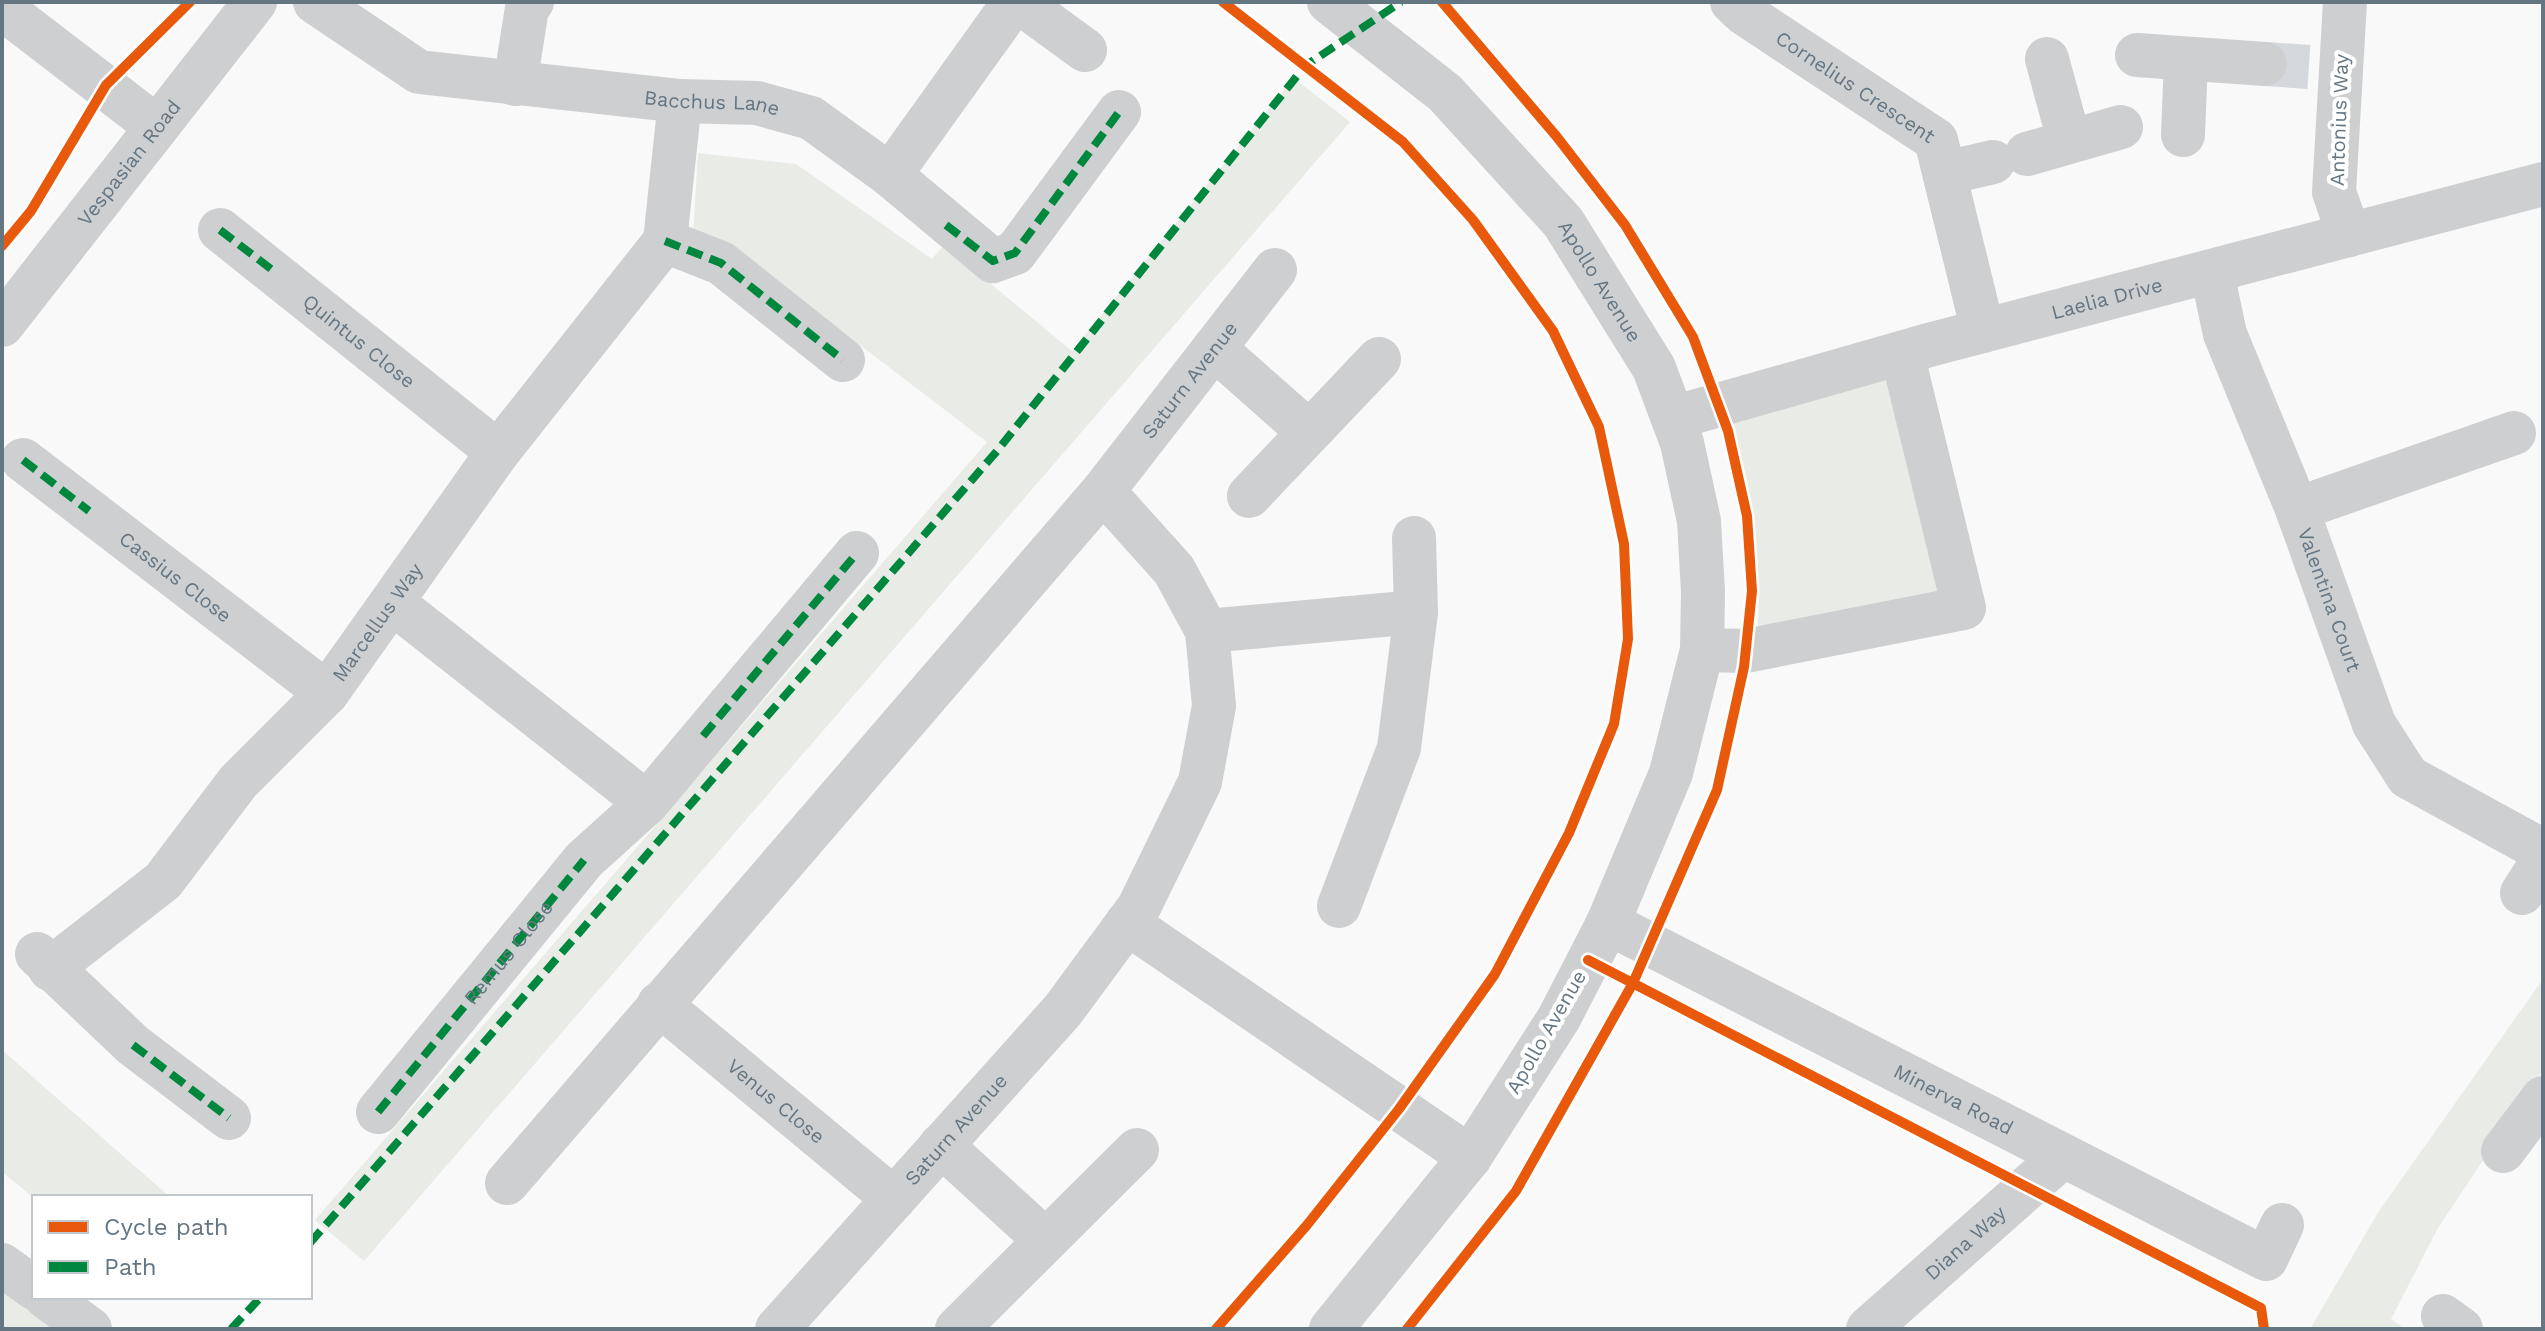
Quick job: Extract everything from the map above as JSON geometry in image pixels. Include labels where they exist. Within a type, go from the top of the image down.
[{"type":"street","name":"Vespasian Road","points":[[2,325],[255,2]]},
{"type":"street","name":"Bacchus Lane","points":[[315,2],[419,72],[680,101],[757,103],[811,118],[890,175],[993,261],[1015,253],[1119,112]]},
{"type":"street","points":[[515,84],[527,8],[532,2]]},
{"type":"street","points":[[890,175],[1017,2],[1085,50]]},
{"type":"street","name":"Apollo Avenue","points":[[1329,2],[1445,93],[1563,222],[1654,368],[1673,418],[1682,443],[1699,521],[1703,592],[1702,650],[1671,773],[1608,923],[1559,1018],[1470,1157],[1331,1329]]},
{"type":"street","name":"Cornelius Crescent","points":[[1732,2],[1745,14],[1936,140],[1983,331]]},
{"type":"street","name":"Antonius Way","points":[[2345,2],[2325,68],[2334,192],[2349,235]]},
{"type":"street","points":[[8,7],[157,127]]},
{"type":"street","points":[[2137,55],[2265,64]]},
{"type":"street","points":[[2047,59],[2069,140]]},
{"type":"street","points":[[2183,135],[2186,60]]},
{"type":"street","points":[[680,101],[665,241],[721,263],[843,360]]},
{"type":"street","points":[[1946,173],[2121,127]]},
{"type":"street","name":"Laelia Drive","points":[[1673,418],[1983,331],[2543,184]]},
{"type":"street","name":"Quintus Close","points":[[220,230],[498,452]]},
{"type":"street","name":"Marcellus Way","points":[[229,1118],[133,1045],[44,962],[163,881],[238,782],[327,693],[498,452],[665,241]]},
{"type":"street","name":"Saturn Avenue","points":[[659,1004],[1103,491],[1275,270]]},
{"type":"street","name":"Valentina Court","points":[[2212,273],[2225,334],[2297,509],[2374,724],[2408,777],[2543,851]]},
{"type":"street","points":[[1214,348],[1309,432]]},
{"type":"street","points":[[1702,650],[1746,651],[1964,608],[1902,353]]},
{"type":"street","points":[[1249,496],[1379,359]]},
{"type":"street","points":[[2297,509],[2514,433]]},
{"type":"street","name":"Cassius Close","points":[[23,460],[327,693]]},
{"type":"street","name":"Saturn Avenue","points":[[794,1323],[894,1199],[1063,1010],[1139,907],[1200,782],[1214,706],[1207,631],[1174,570],[1103,491]]},
{"type":"street","points":[[1339,906],[1399,748],[1416,612],[1414,538]]},
{"type":"street","name":"Remus Close","points":[[378,1112],[584,860],[647,803],[857,553]]},
{"type":"street","points":[[393,603],[647,803]]},
{"type":"street","points":[[1207,631],[1416,612]]},
{"type":"street","points":[[1127,923],[1470,1157]]},
{"type":"street","name":"Minerva Road","points":[[1608,923],[2266,1259],[2282,1225]]},
{"type":"street","points":[[507,1183],[659,1004]]},
{"type":"street","name":"Venus Close","points":[[659,1004],[894,1199]]},
{"type":"street","points":[[2503,1151],[2543,1098]]},
{"type":"street","points":[[941,1145],[1044,1239]]},
{"type":"street","points":[[957,1329],[1044,1239],[1137,1150]]},
{"type":"street","name":"Diana Way","points":[[1868,1329],[2063,1156]]},
{"type":"street","points":[[2,1265],[32,1287]]},
{"type":"street","points":[[49,1299],[90,1329]]},
{"type":"shaded area","points":[[1294,78],[1350,122],[364,1261],[315,1220],[987,442],[738,252],[693,236],[698,153],[796,164],[932,259],[944,245],[1072,351]]},
{"type":"shaded area","points":[[1899,364],[1953,598],[1757,642],[1758,583],[1754,526],[1730,411]]},
{"type":"shaded area","points":[[2543,979],[2543,1070],[2438,1228],[2391,1319],[2405,1329],[2310,1329],[2379,1211]]},
{"type":"shaded area","points":[[2,1050],[168,1195],[32,1196],[2,1172]]},
{"type":"shaded area","points":[[2,1275],[63,1329],[2,1329]]},
{"type":"tunnel","points":[[2265,64],[2310,67]]},
{"type":"marked path","points":[[312,1241],[997,451],[1305,66],[1401,2]]},
{"type":"marked path","points":[[946,225],[993,261],[1015,253],[1119,112]]},
{"type":"marked path","points":[[220,230],[275,272]]},
{"type":"marked path","points":[[665,241],[721,263],[843,360]]},
{"type":"marked path","points":[[23,460],[89,511]]},
{"type":"marked path","points":[[703,736],[857,553]]},
{"type":"marked path","points":[[378,1112],[584,860]]},
{"type":"marked path","points":[[133,1045],[229,1118]]},
{"type":"marked path","points":[[231,1329],[259,1299]]},
{"type":"cycle path","points":[[2,246],[31,211],[106,85],[190,2]]},
{"type":"cycle path","points":[[1216,1329],[1307,1225],[1399,1109],[1495,974],[1569,833],[1614,724],[1628,639],[1624,544],[1599,427],[1553,331],[1473,220],[1403,142],[1223,2]]},
{"type":"cycle path","points":[[1407,1329],[1516,1191],[1633,983],[1717,790],[1744,667],[1752,591],[1747,516],[1728,431],[1693,337],[1625,225],[1557,137],[1442,2]]},
{"type":"cycle path","points":[[1588,960],[2261,1308],[2264,1329]]}]
